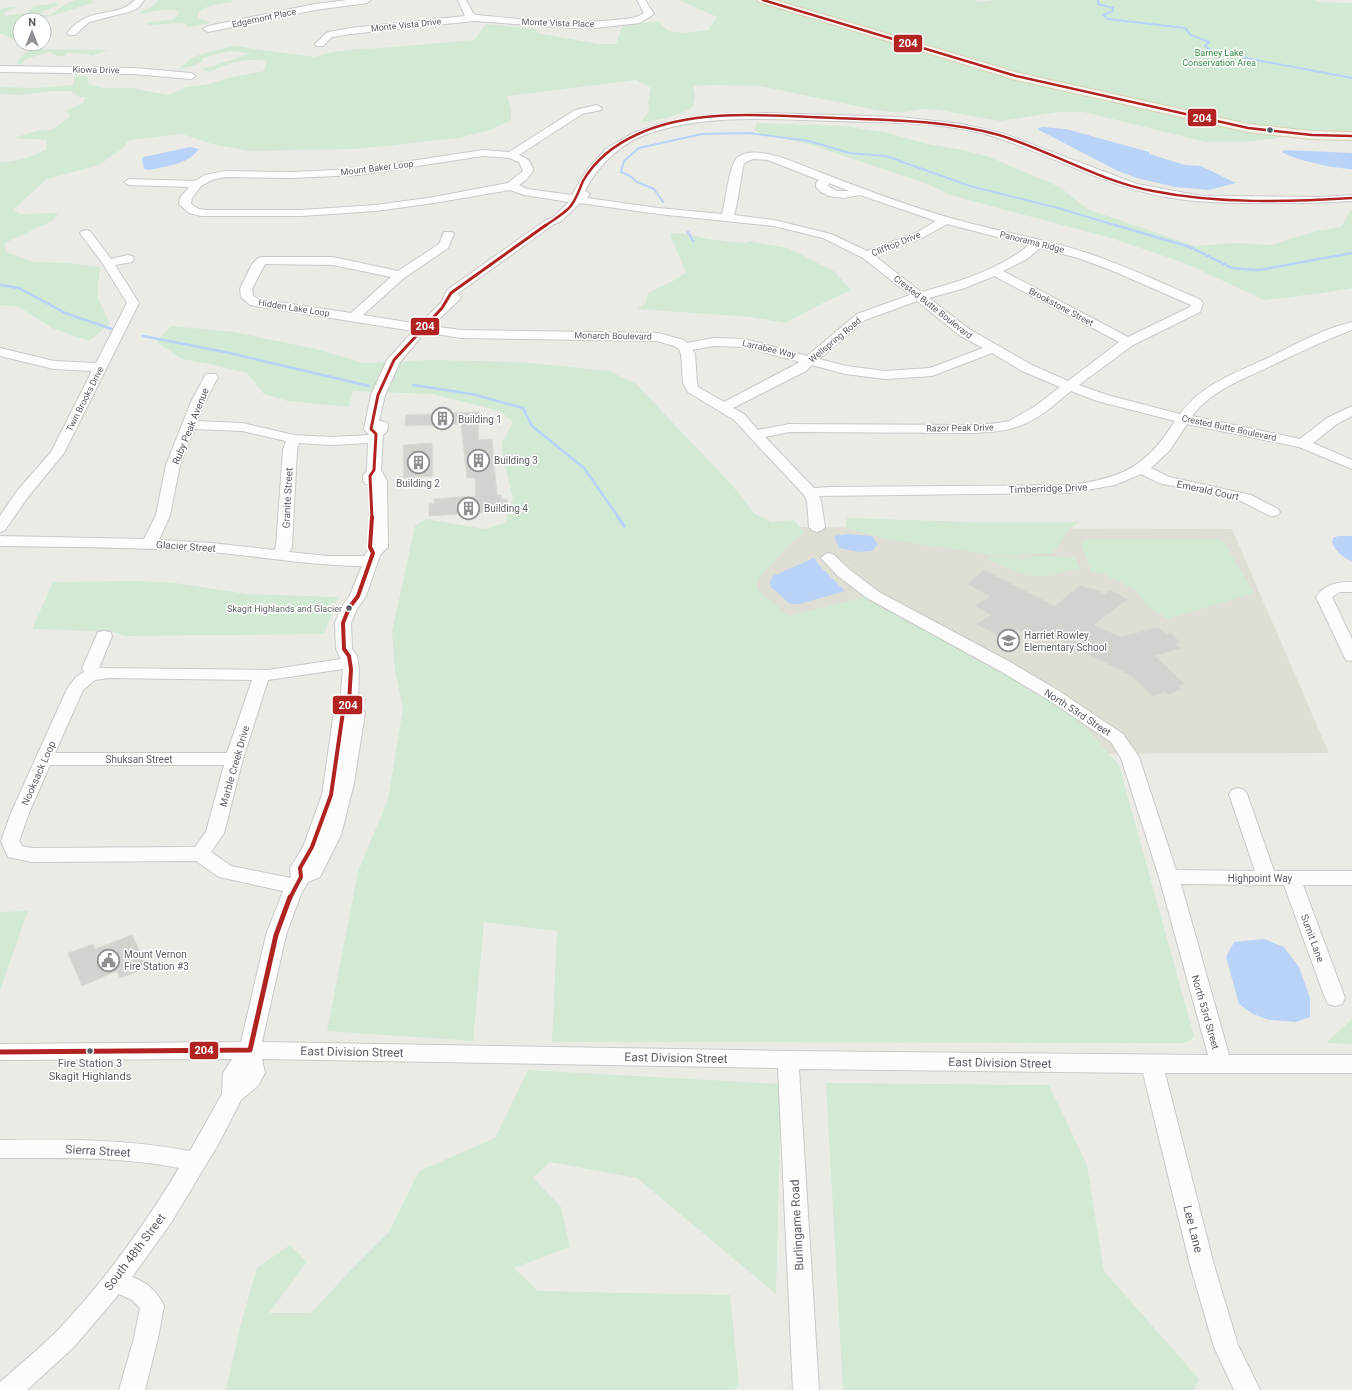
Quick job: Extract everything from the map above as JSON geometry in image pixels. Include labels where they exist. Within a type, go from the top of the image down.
[{"type":"main road","points":[[763,0],[1024,78],[1248,128],[1312,135],[1352,136]]},
{"type":"street","points":[[72,33],[85,21],[96,17],[130,10],[140,0]]},
{"type":"street","name":"Edgemont Place","points":[[208,29],[315,7],[367,0]]},
{"type":"street","points":[[462,0],[469,15],[474,18]]},
{"type":"street","name":"Monte Vista Place","points":[[474,18],[574,25],[595,25],[640,20],[649,14],[641,0]]},
{"type":"street","name":"Monte Vista Drive","points":[[320,44],[329,35],[351,31],[474,18]]},
{"type":"street","name":"Kiowa Drive","points":[[0,69],[134,71],[191,76]]},
{"type":"street","points":[[511,155],[579,112],[597,108]]},
{"type":"street","points":[[250,1050],[276,935],[298,882],[312,872],[332,835],[345,783],[356,713],[349,703],[349,660],[353,650],[354,625],[359,606],[358,596],[372,557],[380,547],[380,480],[374,470],[375,437],[380,431],[386,396],[400,363],[399,356],[422,328],[447,303],[554,227],[556,220],[577,199],[585,194],[609,159],[632,142],[671,128],[730,116],[922,122],[959,126],[998,135],[1134,187],[1167,194],[1202,199],[1320,200],[1352,198]]},
{"type":"street","name":"Mount Baker Loop","points":[[129,182],[197,184],[209,177],[225,174],[325,174],[358,172],[474,154],[495,153],[511,155],[523,160],[527,165],[528,170],[523,177],[511,186]]},
{"type":"street","name":"Panorama Ridge","points":[[727,218],[732,202],[734,182],[739,162],[747,157],[758,155],[770,157],[828,178],[822,183],[822,187],[831,193],[851,195],[862,192],[945,220],[1082,255],[1117,268],[1197,303]]},
{"type":"street","points":[[197,184],[186,198],[185,204],[189,209],[198,213],[232,214],[316,212],[376,208],[434,200],[511,186],[524,192],[577,199]]},
{"type":"street","name":"Crested Butte Boulevard","points":[[577,199],[774,223],[809,231],[840,242],[868,255],[964,332],[1027,368],[1068,386],[1102,398],[1183,419],[1304,444],[1352,465]]},
{"type":"street","name":"Clifftop Drive","points":[[868,255],[920,235],[945,220]]},
{"type":"street","name":"Twin Brooks Drive","points":[[0,526],[22,494],[57,453],[132,303],[108,263],[86,233]]},
{"type":"street","points":[[354,318],[400,275],[444,246],[448,234]]},
{"type":"street","name":"Wellspring Road","points":[[724,407],[801,368],[861,317],[877,310],[961,285],[994,271],[1023,256],[1037,244]]},
{"type":"street","points":[[108,263],[128,259]]},
{"type":"street","name":"Hidden Lake Loop","points":[[400,275],[333,261],[272,260],[262,261],[258,264],[246,289],[247,297],[254,302],[422,328]]},
{"type":"street","name":"Brookstone Street","points":[[994,271],[1128,342]]},
{"type":"street","name":"Razor Peak Drive","points":[[757,434],[789,428],[973,429],[999,427],[1013,424],[1039,410],[1068,386],[1128,342],[1196,309],[1197,303]]},
{"type":"street","name":"Timberridge Drive","points":[[810,493],[830,490],[1070,489],[1102,484],[1142,469],[1164,448],[1183,419],[1203,397],[1240,375],[1326,335],[1352,326]]},
{"type":"street","name":"Monarch Boulevard","points":[[422,328],[461,334],[648,336],[679,343],[684,348]]},
{"type":"street","name":"Larrabee Way","points":[[684,348],[714,342],[745,342],[811,359],[845,370],[885,375],[905,375],[932,372],[992,349]]},
{"type":"street","points":[[684,348],[688,354],[690,383],[693,389],[740,417],[757,434],[810,493],[814,501],[817,527]]},
{"type":"street","points":[[0,352],[54,365],[101,367]]},
{"type":"street","name":"Ruby Peak Avenue","points":[[149,544],[163,514],[173,465],[207,383],[211,377]]},
{"type":"street","points":[[1304,444],[1332,421],[1352,410]]},
{"type":"street","points":[[190,425],[242,427],[294,440],[331,441],[375,437]]},
{"type":"street","name":"Granite Street","points":[[279,556],[284,547],[290,450],[294,440]]},
{"type":"street","name":"Emerald Court","points":[[1142,469],[1164,480],[1246,498],[1273,512]]},
{"type":"street","name":"Glacier Street","points":[[0,541],[149,544],[212,548],[328,560],[372,557]]},
{"type":"street","name":"North 53rd Street","points":[[829,558],[844,573],[873,595],[1006,667],[1053,695],[1117,738],[1130,757],[1169,877],[1221,1065]]},
{"type":"street","points":[[1352,587],[1340,587],[1329,590],[1324,598],[1352,656]]},
{"type":"street","points":[[104,636],[90,668],[93,674],[262,674],[349,660]]},
{"type":"street","name":"Nooksack Loop","points":[[93,674],[81,680],[75,688],[20,813],[10,841],[15,852],[32,855],[200,854]]},
{"type":"street","name":"Marble Creek Drive","points":[[200,854],[215,833],[234,759],[262,674]]},
{"type":"street","name":"Shuksan Street","points":[[44,759],[234,759]]},
{"type":"street","points":[[1238,794],[1267,878]]},
{"type":"street","points":[[200,854],[211,860],[226,872],[298,882]]},
{"type":"street","name":"Highpoint Way","points":[[1169,877],[1291,878],[1351,881]]},
{"type":"street","name":"Sumit Lane","points":[[1291,878],[1335,998]]},
{"type":"street","name":"East Division Street","points":[[0,1052],[250,1050],[788,1060],[1221,1065],[1352,1064]]},
{"type":"street","name":"South 48th Street","points":[[9,1390],[66,1339],[115,1281],[163,1216],[211,1136],[233,1094],[250,1080],[254,1073],[250,1050]]},
{"type":"street","name":"Burlingame Road","points":[[788,1060],[806,1390]]},
{"type":"street","name":"Lee Lane","points":[[1152,1064],[1202,1265],[1226,1347],[1247,1390]]},
{"type":"street","name":"Sierra Street","points":[[0,1149],[95,1149],[165,1155],[195,1162]]},
{"type":"street","points":[[115,1281],[132,1287],[146,1295],[152,1306],[146,1338],[132,1390]]},
{"type":"shaded area","name":"Harriet Rowley Elementary School","points":[[734,527],[1232,529],[1329,753],[743,755]]},
{"type":"green space","points":[[76,0],[92,0],[92,3],[52,16],[52,14],[66,4]]},
{"type":"green space","points":[[158,0],[232,0],[232,2],[210,6],[198,13],[198,18],[211,23],[187,27],[185,23],[150,25],[145,23],[174,19],[179,12],[166,10],[143,14],[140,12],[152,7]]},
{"type":"green space","name":"Barney Lake Conservation Area","points":[[679,0],[973,0],[980,2],[995,0],[1315,0],[1320,2],[1352,3],[1352,133],[1297,131],[1278,138],[1244,142],[1206,142],[1084,112],[1058,112],[1000,121],[939,110],[923,109],[900,113],[876,110],[759,86],[708,85],[693,86],[695,95],[693,107],[668,118],[641,122],[649,111],[648,102],[651,88],[636,80],[507,96],[511,108],[511,120],[490,130],[458,138],[357,149],[249,151],[212,144],[182,134],[129,140],[123,148],[99,165],[47,179],[14,209],[19,214],[58,213],[54,220],[5,243],[6,252],[33,262],[66,263],[100,267],[97,296],[110,324],[89,341],[52,328],[19,307],[0,305],[0,162],[24,159],[46,150],[47,140],[13,138],[40,130],[51,130],[70,117],[67,110],[83,103],[85,97],[79,97],[71,91],[54,91],[22,95],[0,94],[0,87],[37,88],[73,85],[75,76],[87,76],[89,84],[102,88],[132,88],[168,95],[186,87],[209,84],[228,78],[264,71],[266,61],[258,60],[237,62],[210,72],[202,69],[249,53],[230,51],[203,58],[202,62],[179,69],[190,59],[201,54],[234,46],[314,57],[333,52],[357,49],[474,40],[486,24],[537,29],[537,33],[599,44],[616,44],[622,26],[658,21],[668,31],[685,33],[708,30],[717,17]]},
{"type":"green space","points":[[57,3],[57,6],[41,12],[28,12],[33,6]]},
{"type":"green space","points":[[18,6],[4,13],[5,16],[12,15],[12,39],[0,33],[0,9]]},
{"type":"green space","points":[[52,49],[108,50],[91,56],[87,54],[68,53],[64,56],[57,56],[50,52],[52,52]]},
{"type":"green space","points":[[26,52],[50,52],[26,59],[21,65],[16,63]]},
{"type":"green space","points":[[757,123],[844,126],[883,132],[928,144],[987,156],[1060,187],[1087,209],[1195,246],[1236,243],[1271,245],[1317,231],[1341,227],[1352,210],[1352,288],[1264,300],[1187,264],[1111,238],[950,195],[928,184],[808,144],[762,134],[754,130]]},
{"type":"green space","points":[[680,233],[713,240],[747,243],[748,241],[788,248],[835,272],[851,290],[785,323],[752,317],[637,309],[646,303],[648,293],[673,281],[686,272],[671,238],[671,234]]},
{"type":"green space","points":[[171,326],[234,332],[316,349],[364,363],[429,360],[520,362],[609,371],[636,384],[731,484],[755,514],[772,522],[794,520],[805,533],[794,540],[758,579],[757,589],[788,616],[871,597],[1021,680],[1083,724],[1119,765],[1194,1036],[1191,1040],[1184,1043],[552,1042],[557,931],[484,922],[473,1041],[327,1031],[358,872],[388,799],[403,708],[395,671],[392,631],[415,526],[426,519],[484,529],[505,523],[513,498],[503,458],[502,443],[513,422],[500,411],[432,394],[353,391],[349,407],[288,401],[264,394],[247,373],[182,359],[156,342]]},
{"type":"green space","points":[[847,518],[971,522],[1080,522],[1069,529],[1053,553],[1000,556],[891,540],[845,528]]},
{"type":"green space","points":[[1220,539],[1224,542],[1254,593],[1168,619],[1149,607],[1134,589],[1104,574],[1091,572],[1081,543],[1084,540]]},
{"type":"green space","points":[[1037,556],[1074,557],[1080,569],[1069,570],[1053,575],[1035,576],[1019,573],[987,559],[991,557],[1001,557],[1023,559]]},
{"type":"green space","points":[[139,581],[175,583],[247,594],[338,597],[324,634],[125,636],[114,632],[32,629],[53,582]]},
{"type":"green space","points":[[28,911],[0,990],[0,912]]},
{"type":"green space","points":[[1352,1019],[1352,1044],[1326,1043]]},
{"type":"green space","points":[[528,1070],[781,1084],[776,1294],[637,1178],[550,1162],[533,1178],[561,1207],[570,1247],[514,1268],[538,1291],[730,1295],[739,1384],[734,1390],[226,1390],[240,1327],[257,1268],[290,1245],[307,1262],[269,1313],[311,1313],[389,1232],[419,1171],[495,1138]]},
{"type":"green space","points":[[826,1083],[1049,1085],[1087,1165],[1104,1271],[1199,1379],[1194,1390],[843,1390]]},
{"type":"water","points":[[1042,127],[1066,129],[1149,152],[1149,154],[1185,165],[1201,166],[1236,183],[1209,190],[1175,187],[1137,178],[1118,171],[1037,129]]},
{"type":"water","points":[[190,147],[199,149],[183,162],[149,170],[144,169],[142,159],[144,157]]},
{"type":"water","points":[[1285,150],[1352,153],[1352,169],[1326,166],[1305,161],[1282,152]]},
{"type":"water","points":[[848,534],[872,536],[878,544],[872,551],[859,552],[839,548],[834,536]]},
{"type":"water","points":[[1338,536],[1352,536],[1352,561],[1340,554],[1333,545],[1333,538]]},
{"type":"water","points":[[814,558],[845,591],[799,604],[790,604],[771,587],[770,582],[773,576]]},
{"type":"water","points":[[1264,939],[1284,947],[1299,967],[1310,998],[1310,1017],[1296,1022],[1269,1020],[1253,1014],[1239,1004],[1226,957],[1234,942]]},
{"type":"building","points":[[479,412],[478,440],[492,439],[497,495],[501,495],[501,499],[507,499],[508,511],[429,516],[429,504],[435,503],[434,499],[476,496],[475,478],[467,478],[461,424],[405,426],[406,415]]},
{"type":"building","name":"Building 2","points":[[432,443],[433,476],[404,478],[403,445]]},
{"type":"building","name":"Harriet Rowley Elementary School","points":[[984,570],[1055,606],[1080,585],[1088,589],[1090,587],[1105,594],[1110,590],[1128,599],[1094,625],[1121,637],[1158,627],[1167,634],[1170,633],[1180,642],[1176,644],[1181,648],[1155,656],[1185,684],[1179,686],[1182,689],[1168,695],[1165,692],[1153,697],[1133,677],[1048,634],[1041,640],[1017,629],[1003,638],[976,624],[991,615],[975,606],[990,596],[967,584]]},
{"type":"building","name":"Mount Vernon Fire Station #3","points":[[132,935],[148,968],[120,978],[117,971],[82,986],[68,953],[93,944],[95,949]]},
{"type":"waterway","points":[[1098,0],[1098,4],[1113,8],[1113,11],[1103,15],[1108,19],[1185,28],[1191,35],[1209,42],[1205,46],[1214,52],[1352,78]]},
{"type":"waterway","points":[[663,202],[654,189],[637,182],[630,176],[621,172],[624,161],[639,148],[702,134],[749,133],[809,141],[849,153],[886,156],[970,186],[1058,208],[1118,226]]},
{"type":"waterway","points":[[1115,225],[1190,247],[1232,268],[1259,270],[1352,253]]},
{"type":"waterway","points":[[688,232],[693,241]]},
{"type":"waterway","points":[[0,285],[19,288],[65,313],[112,329]]},
{"type":"waterway","points":[[143,336],[225,352],[369,386]]},
{"type":"waterway","points":[[413,385],[472,394],[523,408],[532,426],[584,468],[619,518]]},
{"type":"waterway","points":[[618,517],[624,526]]},
{"type":"transit line","name":"204","points":[[763,0],[1016,76],[1248,128],[1312,135],[1352,136]]},
{"type":"transit line","name":"204","points":[[0,1052],[250,1050],[276,935],[291,894],[301,877],[300,868],[312,847],[331,795],[343,712],[349,703],[351,669],[349,656],[344,649],[343,623],[349,608],[358,596],[373,553],[370,547],[372,514],[370,476],[374,470],[376,434],[371,429],[378,395],[394,360],[442,308],[451,293],[568,209],[590,171],[615,147],[638,134],[664,125],[692,119],[751,115],[877,119],[958,126],[998,135],[1017,141],[1112,180],[1166,194],[1242,200],[1312,200],[1352,198]]},
{"type":"place","name":"Building 1","points":[[442,419]]},
{"type":"place","name":"Building 3","points":[[479,460]]},
{"type":"place","name":"Building 2","points":[[418,463]]},
{"type":"place","name":"Building 4","points":[[468,508]]},
{"type":"place","name":"Skagit Highlands and Glacier","points":[[349,608]]},
{"type":"place","name":"Harriet Rowley Elementary School","points":[[1009,641]]},
{"type":"place","name":"Mount Vernon Fire Station #3","points":[[108,960]]},
{"type":"place","name":"Fire Station 3 Skagit Highlands","points":[[90,1051]]}]
